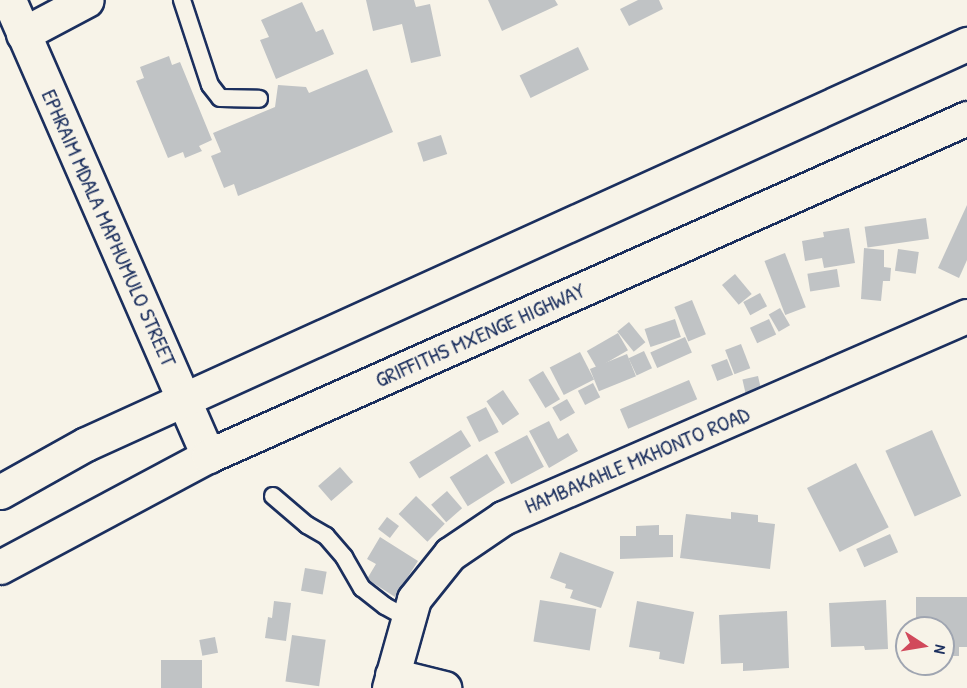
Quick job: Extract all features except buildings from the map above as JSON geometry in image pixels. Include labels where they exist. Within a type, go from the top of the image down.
[{"type":"street","name":"EPHRAIM MDALA MAPHUMULO STREET","points":[[9,0],[208,456]]},
{"type":"street","points":[[23,34],[87,0]]},
{"type":"street","points":[[0,492],[86,444],[967,44]]},
{"type":"street","name":"GRIFFITHS MXENGE HIGHWAY","points":[[0,567],[208,456],[967,118]]},
{"type":"street","name":"HAMBAKAHLE MKHONTO ROAD","points":[[390,682],[414,599],[450,555],[502,518],[967,316]]},
{"type":"street","points":[[390,682],[444,688]]},
{"type":"lane","points":[[182,0],[210,85],[220,98],[259,99]]},
{"type":"lane","points":[[273,496],[307,525],[326,536],[344,556],[362,588],[385,606],[408,619]]}]
